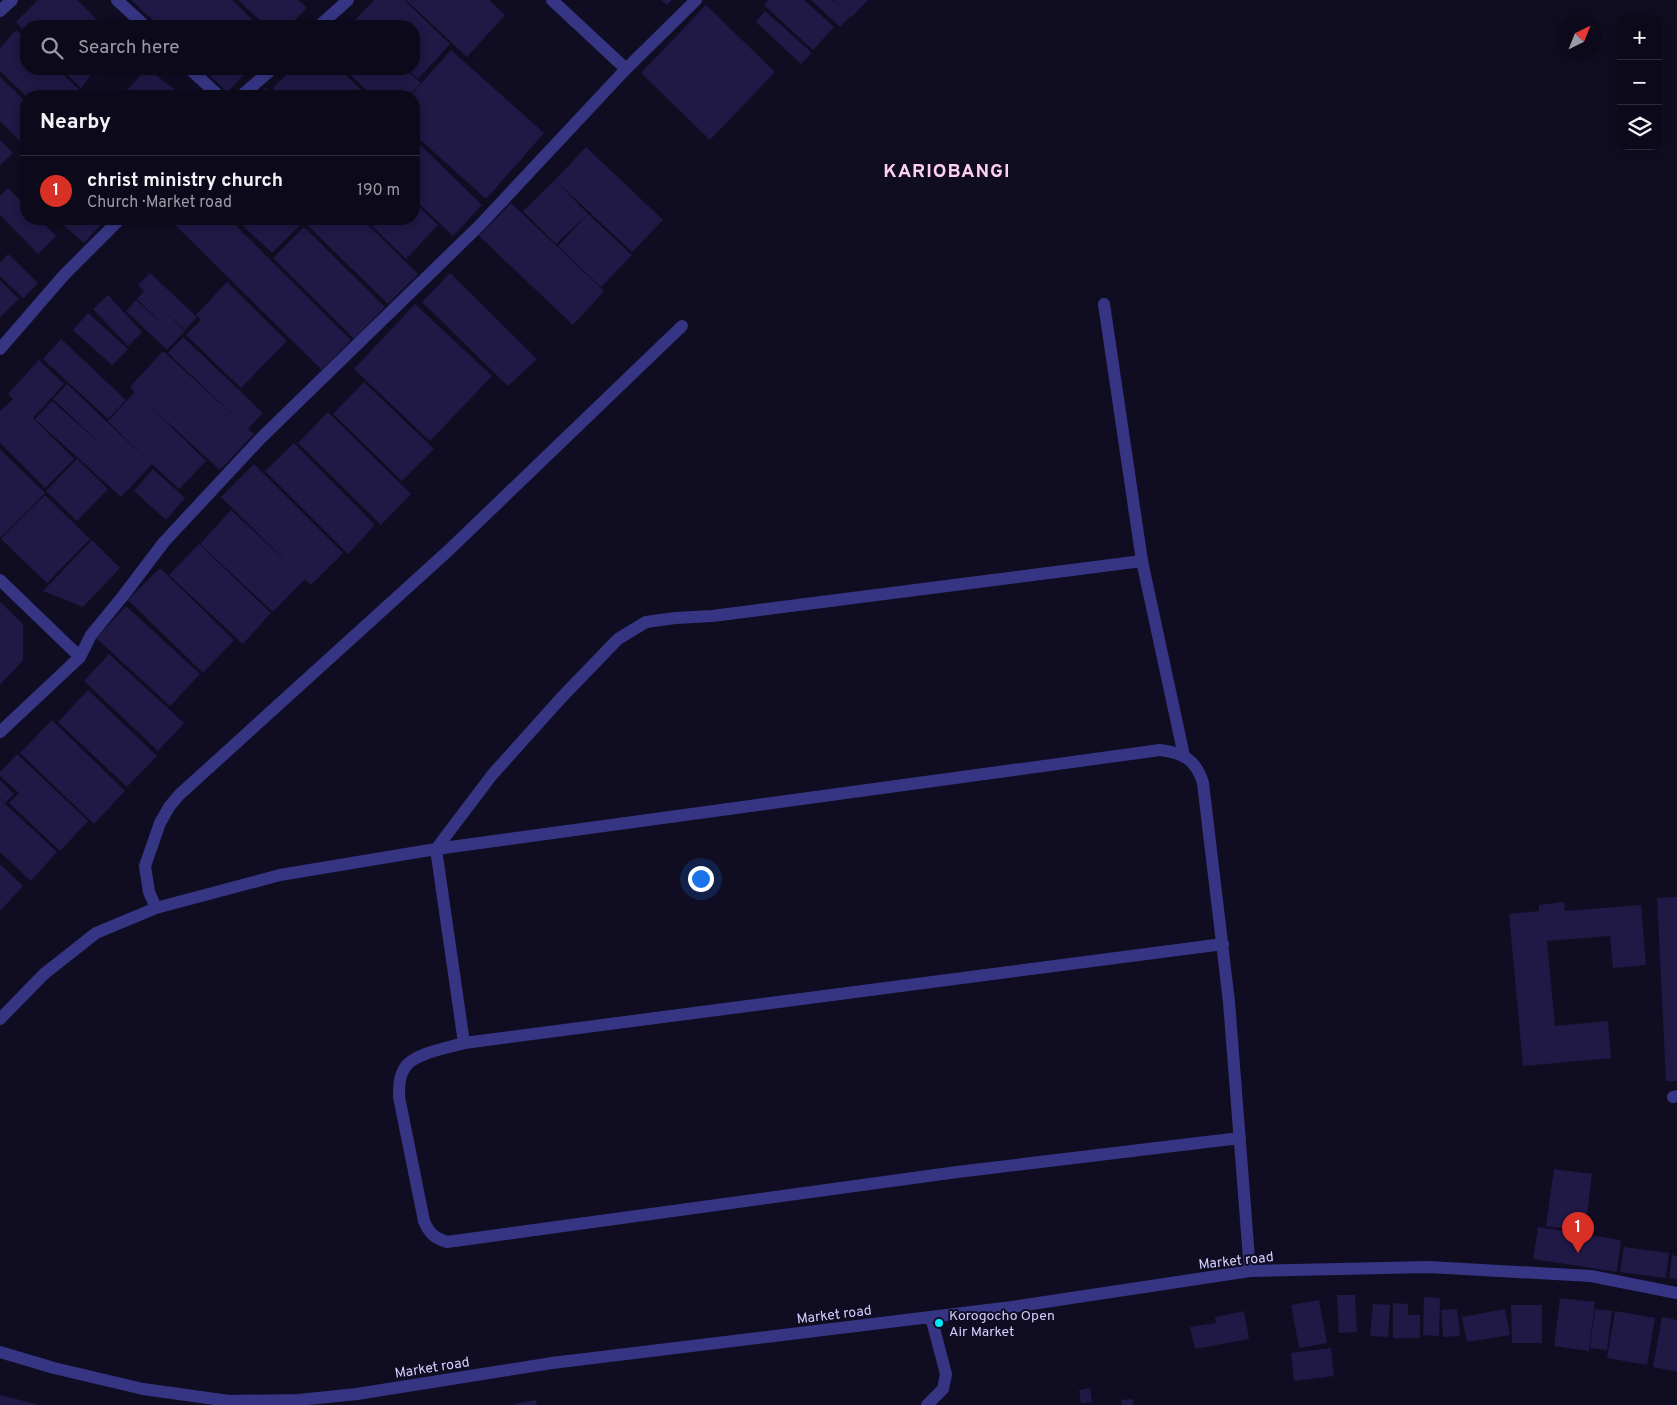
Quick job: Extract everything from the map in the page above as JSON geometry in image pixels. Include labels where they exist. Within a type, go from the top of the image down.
[{"type":"street","points":[[0,11],[12,0]]},
{"type":"street","points":[[117,0],[139,20]]},
{"type":"street","points":[[326,20],[348,0]]},
{"type":"street","points":[[552,0],[626,69]]},
{"type":"street","points":[[0,732],[80,657],[91,635],[124,596],[164,542],[260,439],[480,225],[626,69],[696,0]]},
{"type":"street","points":[[196,75],[213,90]]},
{"type":"street","points":[[248,90],[265,75]]},
{"type":"street","points":[[0,349],[64,275],[114,225]]},
{"type":"street","points":[[1104,304],[1142,561],[1184,756]]},
{"type":"street","points":[[156,908],[150,892],[145,866],[160,823],[179,794],[449,550],[682,326]]},
{"type":"street","points":[[464,1043],[436,849],[492,775],[618,639],[646,622],[712,616],[1142,561]]},
{"type":"street","points":[[0,580],[80,657]]},
{"type":"street","points":[[0,1019],[44,974],[96,933],[156,908],[280,875],[436,849],[1160,750],[1174,752],[1194,763],[1200,772],[1203,783],[1229,1002],[1250,1271]]},
{"type":"street","points":[[1222,944],[464,1043],[416,1058],[405,1067],[400,1080],[399,1097],[424,1221],[428,1232],[436,1239],[447,1242],[957,1172],[1240,1138]]},
{"type":"street","name":"Market road","points":[[0,1352],[54,1368],[143,1389],[229,1401],[298,1400],[357,1394],[552,1363],[1022,1306],[1250,1271],[1429,1267],[1591,1276],[1677,1292]]},
{"type":"street","points":[[927,1405],[943,1389],[946,1374],[931,1317]]},
{"type":"building","points":[[38,0],[77,0],[97,20],[20,20],[20,26],[16,22]]},
{"type":"building","points":[[131,0],[232,0],[253,20],[153,20]]},
{"type":"building","points":[[238,0],[298,0],[307,8],[295,20],[260,20]]},
{"type":"building","points":[[374,0],[404,0],[450,44],[418,79],[414,75],[420,75],[420,20],[355,20]]},
{"type":"building","points":[[406,0],[489,0],[505,15],[467,57]]},
{"type":"building","points":[[661,0],[672,0],[667,5]]},
{"type":"building","points":[[768,0],[804,0],[834,27],[813,50],[764,5]]},
{"type":"building","points":[[811,0],[833,0],[844,10],[834,0],[868,0],[840,27]]},
{"type":"building","points":[[706,5],[775,72],[710,140],[641,73]]},
{"type":"building","points":[[765,11],[812,53],[801,64],[756,22]]},
{"type":"building","points":[[16,30],[20,34],[20,75],[63,75],[80,90],[20,90],[0,71],[0,48]]},
{"type":"building","points":[[451,50],[544,133],[486,199],[420,139],[420,90],[415,90]]},
{"type":"building","points":[[68,75],[91,75],[81,88]]},
{"type":"building","points":[[141,75],[156,75],[175,90],[127,90]]},
{"type":"building","points":[[209,75],[244,75],[229,90],[225,90]]},
{"type":"building","points":[[286,75],[346,75],[361,90],[275,90],[273,88]]},
{"type":"building","points":[[350,75],[412,75],[421,83],[414,90],[367,90]]},
{"type":"building","points":[[0,77],[20,96],[20,141],[0,121]]},
{"type":"building","points":[[0,140],[13,153],[0,165]]},
{"type":"building","points":[[420,145],[482,205],[453,236],[420,205]]},
{"type":"building","points":[[586,147],[663,220],[632,252],[555,180]]},
{"type":"building","points":[[555,180],[588,214],[556,244],[523,211]]},
{"type":"building","points":[[8,188],[20,200],[20,225],[45,225],[56,236],[38,254],[0,215],[0,196]]},
{"type":"building","points":[[511,203],[604,291],[573,325],[479,236]]},
{"type":"building","points":[[420,208],[438,225],[406,259],[371,225],[420,225]]},
{"type":"building","points":[[588,214],[632,255],[601,287],[558,246]]},
{"type":"building","points":[[64,225],[100,225],[84,243]]},
{"type":"building","points":[[175,225],[235,225],[351,340],[322,370]]},
{"type":"building","points":[[242,225],[300,225],[272,253]]},
{"type":"building","points":[[307,225],[368,225],[418,274],[388,304]]},
{"type":"building","points":[[304,227],[385,307],[354,339],[273,258]]},
{"type":"building","points":[[8,254],[38,283],[23,298],[0,276],[0,263]]},
{"type":"building","points":[[150,273],[197,317],[185,330],[157,304],[185,331],[167,350],[126,311],[136,300],[168,329],[137,299],[144,291],[138,285]]},
{"type":"building","points":[[450,273],[537,359],[508,386],[422,302]]},
{"type":"building","points":[[0,280],[19,299],[0,317]]},
{"type":"building","points":[[227,282],[287,341],[241,388],[186,335],[201,320],[196,315]]},
{"type":"building","points":[[108,295],[142,332],[128,346],[93,309]]},
{"type":"building","points":[[415,304],[492,376],[430,441],[354,369]]},
{"type":"building","points":[[88,313],[128,349],[112,365],[73,330]]},
{"type":"building","points":[[183,337],[263,413],[248,429],[254,434],[220,470],[150,406],[206,461],[179,489],[152,464],[121,497],[35,419],[52,401],[104,447],[53,399],[67,384],[148,461],[108,421],[135,392],[130,387],[163,351],[246,427],[168,353]]},
{"type":"building","points":[[61,339],[126,400],[108,419],[43,359]]},
{"type":"building","points":[[39,360],[64,384],[33,418],[74,459],[45,488],[0,443],[0,411],[13,399],[8,394]]},
{"type":"building","points":[[364,382],[434,449],[402,481],[333,414]]},
{"type":"building","points":[[328,412],[411,494],[381,525],[298,443]]},
{"type":"building","points":[[294,443],[375,525],[348,554],[265,471]]},
{"type":"building","points":[[0,449],[45,493],[0,538]]},
{"type":"building","points":[[77,459],[108,489],[77,521],[46,491]]},
{"type":"building","points":[[254,464],[343,553],[311,585],[305,579],[273,612],[200,544],[231,510],[291,566],[221,497]]},
{"type":"building","points":[[153,469],[185,498],[166,520],[134,491]]},
{"type":"building","points":[[45,495],[90,539],[47,583],[1,539]]},
{"type":"building","points":[[92,540],[120,568],[83,607],[43,591]]},
{"type":"building","points":[[199,544],[271,613],[243,644],[169,575]]},
{"type":"building","points":[[160,568],[234,640],[203,673],[128,600]]},
{"type":"building","points":[[0,602],[23,624],[23,660],[0,685]]},
{"type":"building","points":[[126,606],[200,674],[170,706],[96,638]]},
{"type":"building","points":[[109,654],[184,723],[158,751],[84,681]]},
{"type":"building","points":[[88,690],[157,756],[127,787],[58,722]]},
{"type":"building","points":[[52,720],[125,791],[94,824],[20,753]]},
{"type":"building","points":[[17,754],[88,821],[60,851],[9,803],[19,793],[0,776],[0,772]]},
{"type":"building","points":[[0,780],[14,794],[5,803],[0,798]]},
{"type":"building","points":[[0,799],[57,852],[31,881],[0,852]]},
{"type":"building","points":[[0,864],[23,886],[0,911]]},
{"type":"building","points":[[1677,897],[1677,1081],[1666,1081],[1657,898]]},
{"type":"building","points":[[1564,902],[1565,911],[1641,905],[1646,965],[1613,968],[1610,936],[1547,941],[1555,1026],[1608,1021],[1611,1058],[1523,1066],[1509,914],[1539,911],[1539,905]]},
{"type":"building","points":[[1554,1169],[1592,1174],[1585,1231],[1546,1226]]},
{"type":"building","points":[[1538,1227],[1621,1240],[1617,1272],[1533,1259]]},
{"type":"building","points":[[1624,1247],[1669,1253],[1666,1278],[1620,1272]]},
{"type":"building","points":[[1672,1255],[1677,1256],[1677,1279],[1669,1278]]},
{"type":"building","points":[[1337,1295],[1355,1295],[1357,1332],[1339,1333]]},
{"type":"building","points":[[1424,1297],[1440,1298],[1439,1336],[1423,1335]]},
{"type":"building","points":[[1560,1298],[1595,1302],[1589,1351],[1554,1346]]},
{"type":"building","points":[[1319,1300],[1327,1343],[1299,1348],[1291,1305]]},
{"type":"building","points":[[1393,1303],[1408,1304],[1408,1315],[1420,1315],[1420,1338],[1393,1338]]},
{"type":"building","points":[[1373,1304],[1390,1305],[1388,1337],[1370,1336]]},
{"type":"building","points":[[1511,1305],[1542,1305],[1542,1343],[1512,1343]]},
{"type":"building","points":[[1457,1309],[1460,1336],[1443,1337],[1441,1310]]},
{"type":"building","points":[[1505,1309],[1510,1335],[1467,1342],[1462,1317]]},
{"type":"building","points":[[1595,1309],[1612,1311],[1607,1350],[1590,1348]]},
{"type":"building","points":[[1244,1311],[1249,1339],[1195,1349],[1190,1327],[1216,1323],[1215,1317]]},
{"type":"building","points":[[1615,1311],[1655,1318],[1647,1365],[1607,1358]]},
{"type":"building","points":[[1662,1317],[1677,1320],[1677,1372],[1653,1367]]},
{"type":"building","points":[[1331,1348],[1334,1376],[1294,1381],[1291,1353]]},
{"type":"building","points":[[1090,1388],[1092,1402],[1081,1403],[1079,1390]]},
{"type":"building","points":[[0,1395],[36,1404],[36,1405],[0,1405]]},
{"type":"building","points":[[1133,1399],[1133,1405],[1122,1405],[1121,1400]]},
{"type":"building","points":[[536,1400],[537,1405],[514,1405],[514,1404]]},
{"type":"place","name":"christ ministry church","points":[[1578,1253]]},
{"type":"place","name":"Korogocho Open Air Market","points":[[939,1323]]},
{"type":"district","name":"KARIOBANGI","points":[[947,170]]}]
